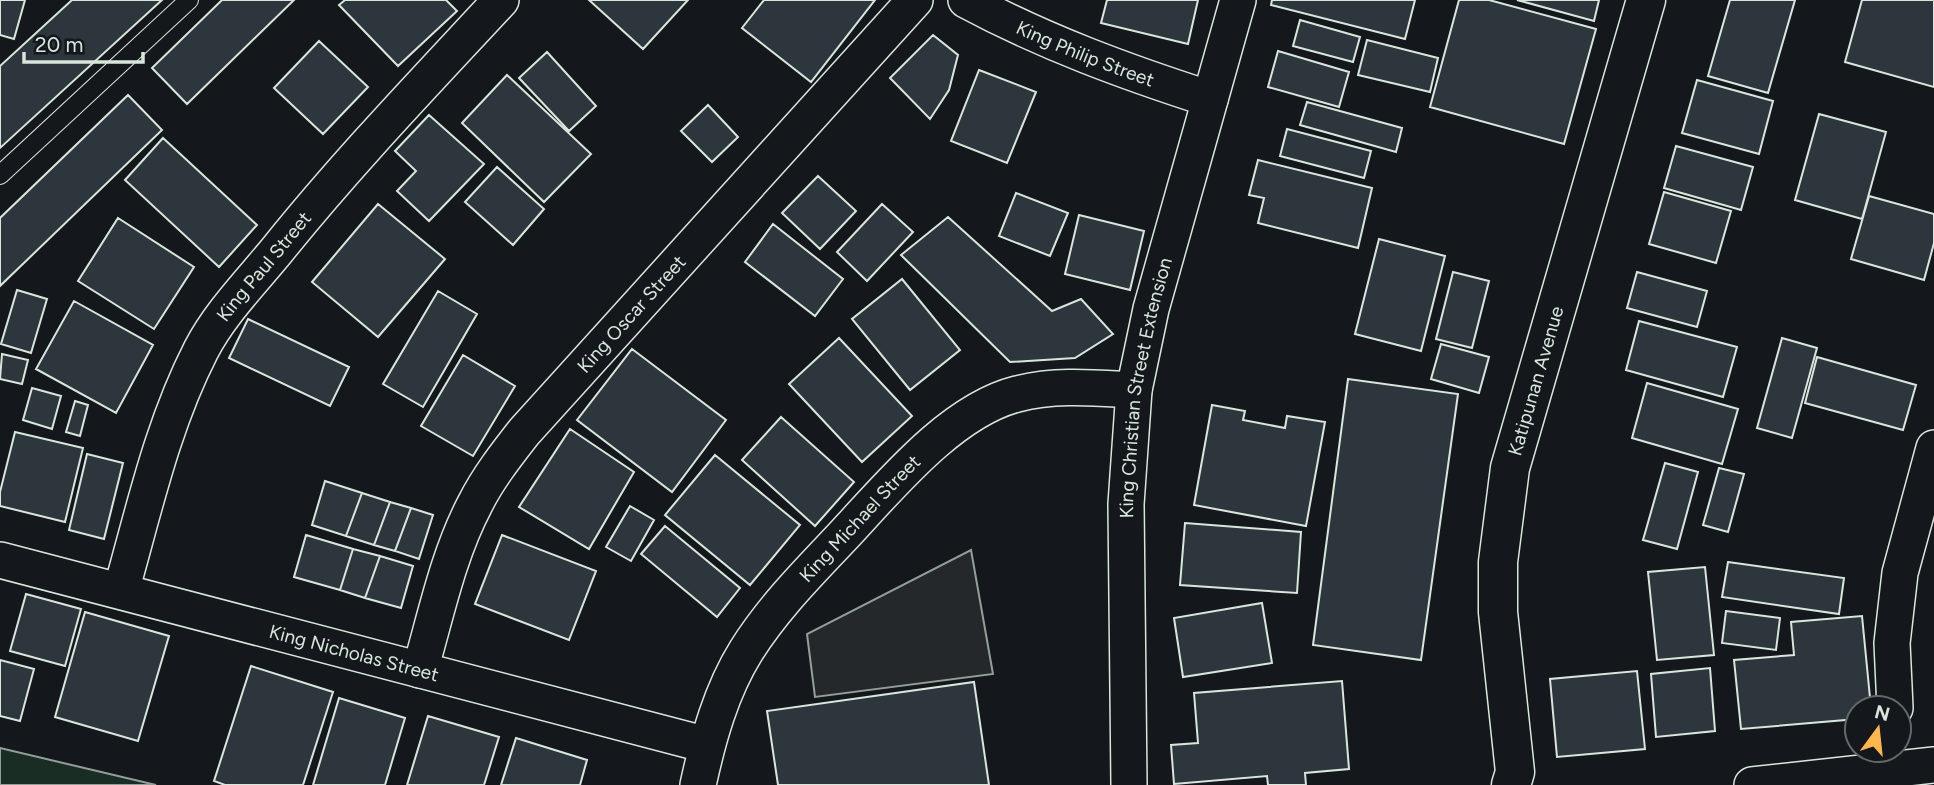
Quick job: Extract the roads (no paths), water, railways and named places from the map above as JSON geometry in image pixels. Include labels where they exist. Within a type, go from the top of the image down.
[{"type":"main road","name":"Katipunan Avenue","points":[[1516,781],[1498,612],[1498,562],[1508,479],[1646,0]]},
{"type":"street","name":"King Paul Street","points":[[121,591],[160,453],[180,395],[202,348],[232,305],[334,179],[501,0]]},
{"type":"street","name":"King Oscar Street","points":[[420,670],[454,553],[474,506],[496,468],[524,432],[915,0]]},
{"type":"street","name":"King Philip Street","points":[[966,0],[1041,37],[1132,74],[1210,99]]},
{"type":"street","name":"King Christian Street Extension","points":[[1129,785],[1126,504],[1134,390],[1151,309],[1238,0]]},
{"type":"street","name":"King Michael Street","points":[[698,785],[707,745],[723,698],[745,652],[775,609],[913,460],[960,421],[1016,394],[1073,387],[1134,390]]},
{"type":"street","points":[[1894,694],[1892,643],[1900,573],[1934,449]]},
{"type":"street","name":"King Nicholas Street","points":[[0,560],[707,745]]},
{"type":"street","points":[[1752,785],[1910,767]]},
{"type":"lane","points":[[0,176],[189,0]]}]
